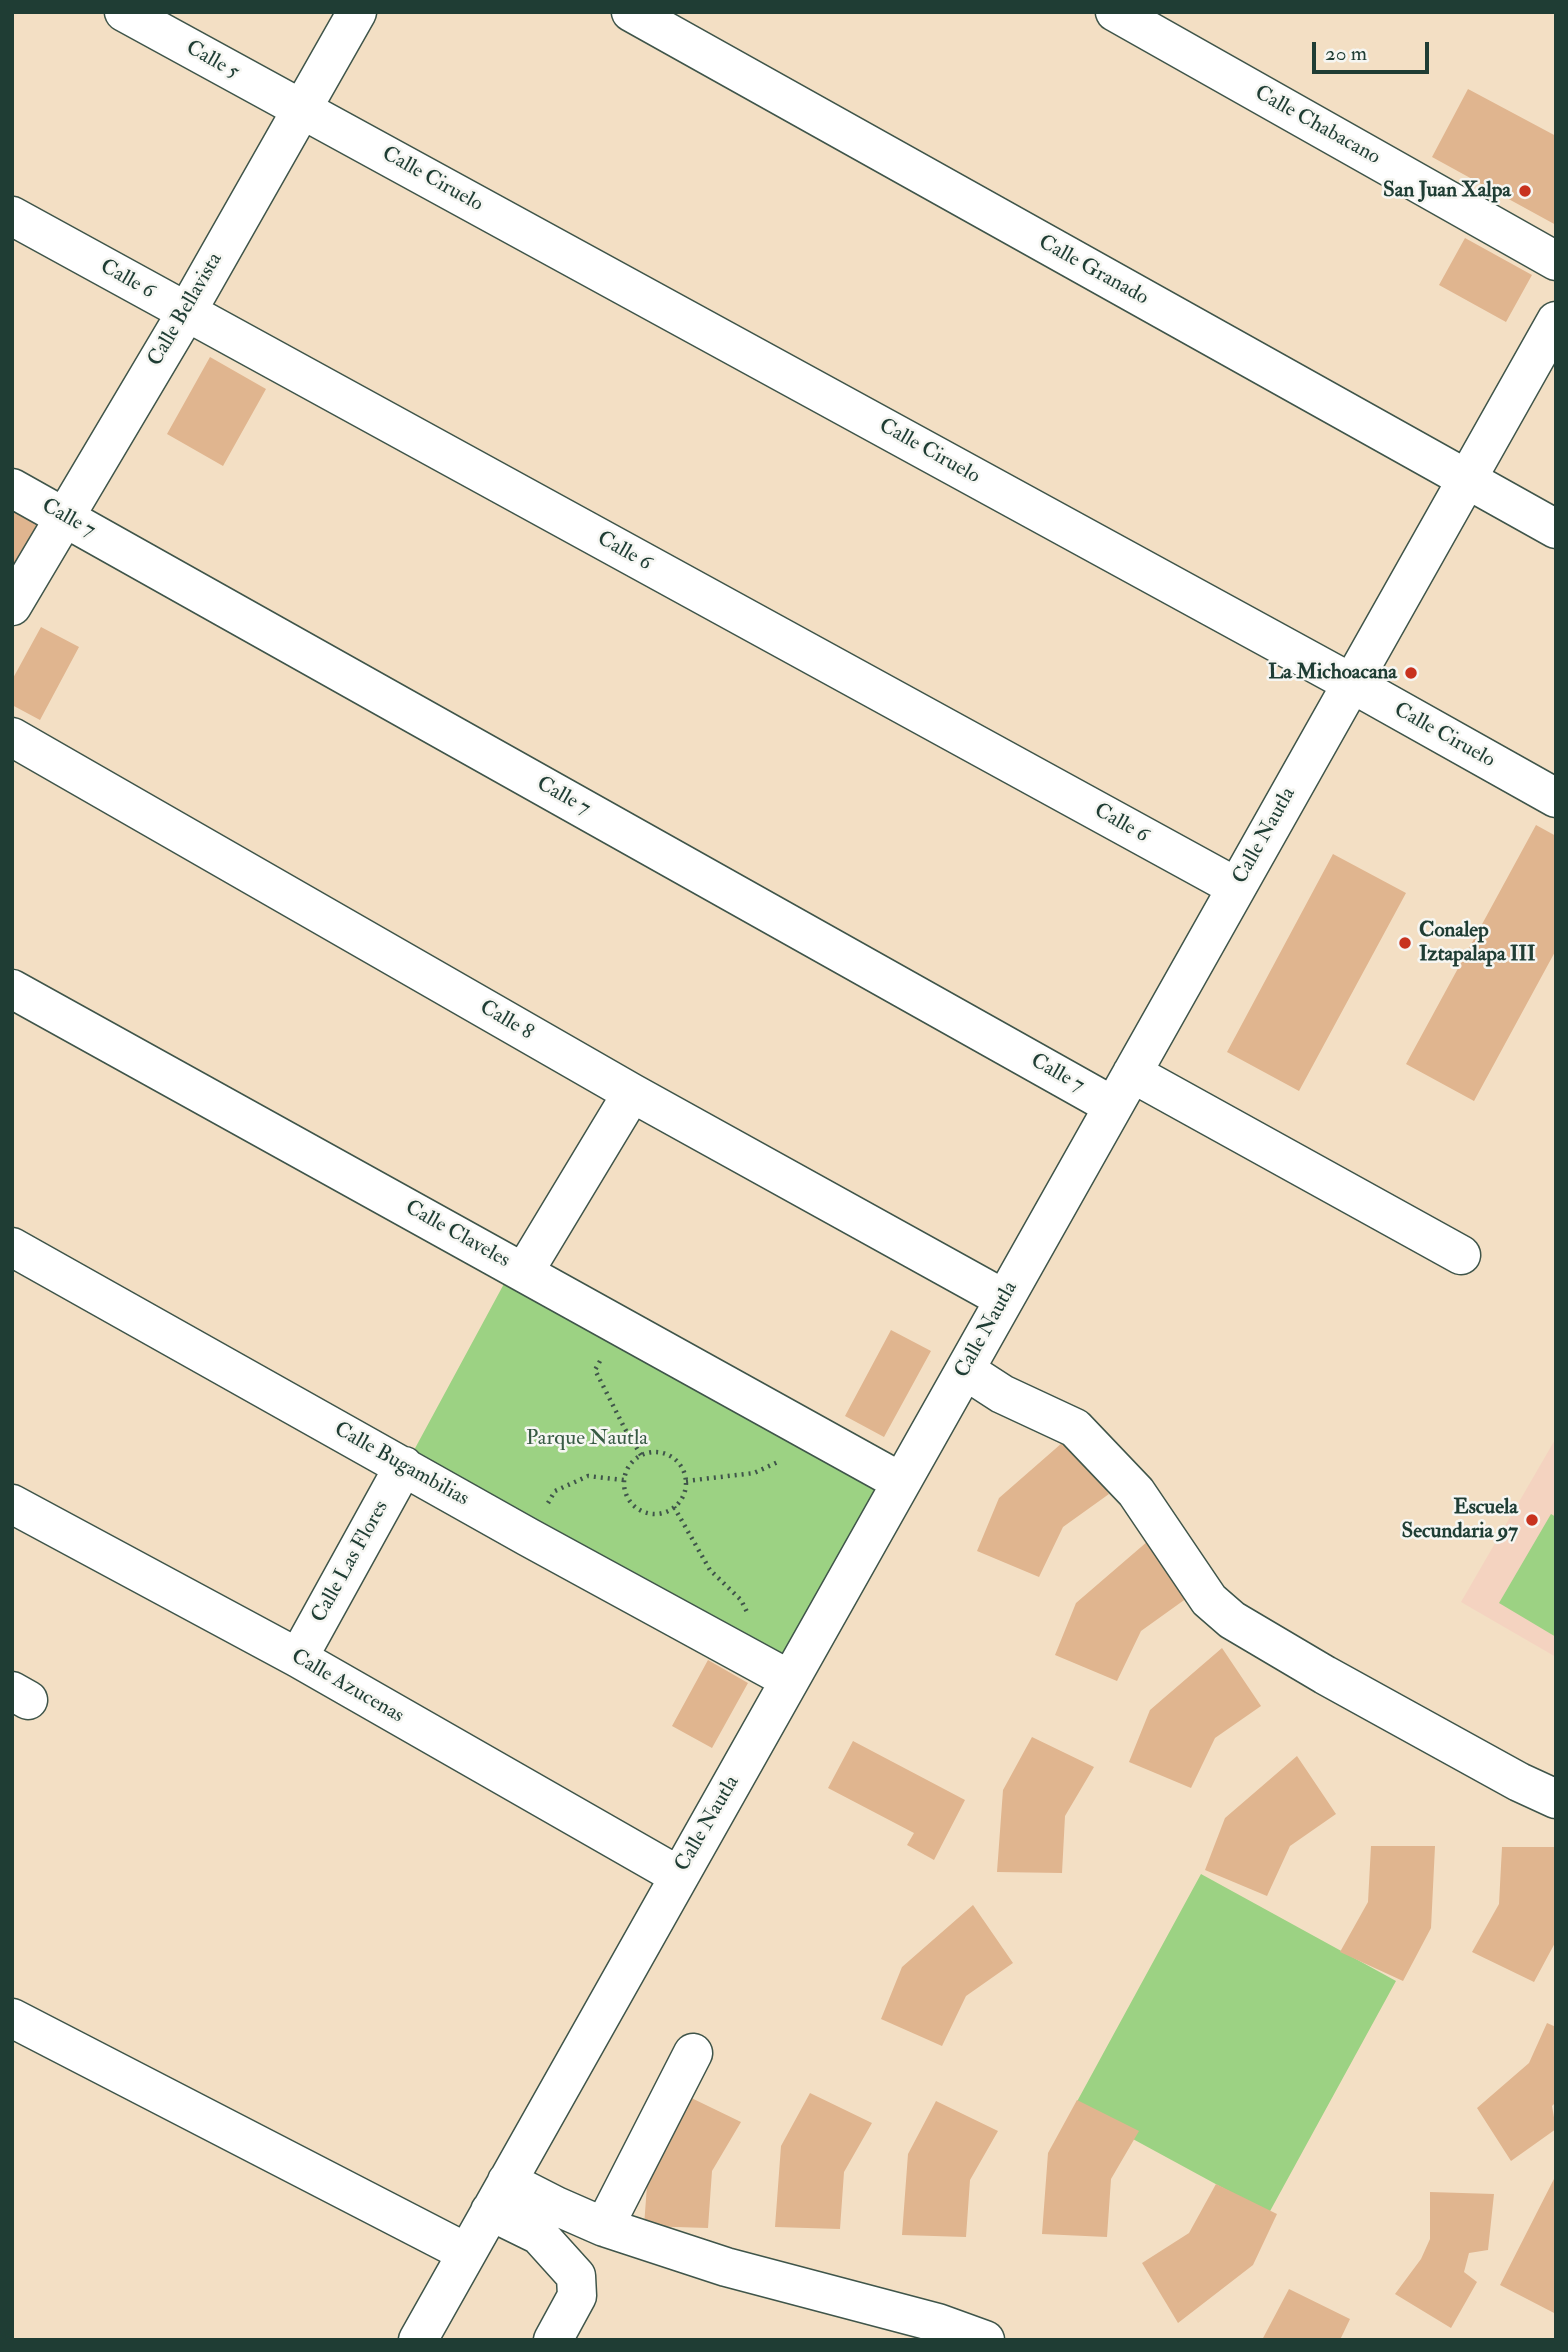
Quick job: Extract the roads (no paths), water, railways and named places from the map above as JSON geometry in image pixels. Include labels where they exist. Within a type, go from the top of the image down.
[{"type":"street","name":"Calle 5","points":[[124,12],[301,109]]},
{"type":"street","name":"Calle Bellavista","points":[[12,606],[186,313],[358,12]]},
{"type":"street","name":"Calle Granado","points":[[631,12],[1556,529]]},
{"type":"street","name":"Calle Chabacano","points":[[1115,12],[1556,261]]},
{"type":"street","name":"Calle Ciruelo","points":[[301,109],[1351,683],[1556,798]]},
{"type":"street","name":"Calle 6","points":[[12,216],[1236,887]]},
{"type":"street","name":"Calle Nautla","points":[[418,2340],[1556,321]]},
{"type":"street","name":"Calle 7","points":[[12,488],[1113,1105]]},
{"type":"street","name":"Calle 8","points":[[12,737],[632,1093],[1004,1299]]},
{"type":"street","name":"Calle Claveles","points":[[12,989],[901,1482]]},
{"type":"street","points":[[1132,1073],[1461,1255]]},
{"type":"street","points":[[524,1272],[632,1093]]},
{"type":"street","name":"Calle Bugambilias","points":[[12,1247],[528,1537],[790,1679]]},
{"type":"street","points":[[965,1370],[1002,1394],[1075,1428],[1136,1492],[1209,1600],[1232,1620],[1349,1689],[1519,1782],[1556,1799]]},
{"type":"street","name":"Calle Las Flores","points":[[298,1658],[404,1466]]},
{"type":"street","name":"Calle Azucenas","points":[[12,1504],[298,1658],[679,1877]]},
{"type":"street","points":[[12,2018],[467,2253]]},
{"type":"street","points":[[604,2227],[692,2053]]},
{"type":"street","points":[[499,2196],[556,2206],[604,2227],[726,2267],[938,2323],[985,2340]]},
{"type":"street","points":[[499,2196],[576,2276],[577,2296],[553,2340]]},
{"type":"place","name":"San Juan Xalpa","points":[[1525,191]]},
{"type":"place","name":"La Michoacana","points":[[1411,673]]},
{"type":"place","name":"Conalep Iztapalapa III","points":[[1405,943]]},
{"type":"place","name":"Escuela Secundaria 97","points":[[1532,1520]]},
{"type":"park label","name":"Parque Nautla","points":[[587,1439]]}]
